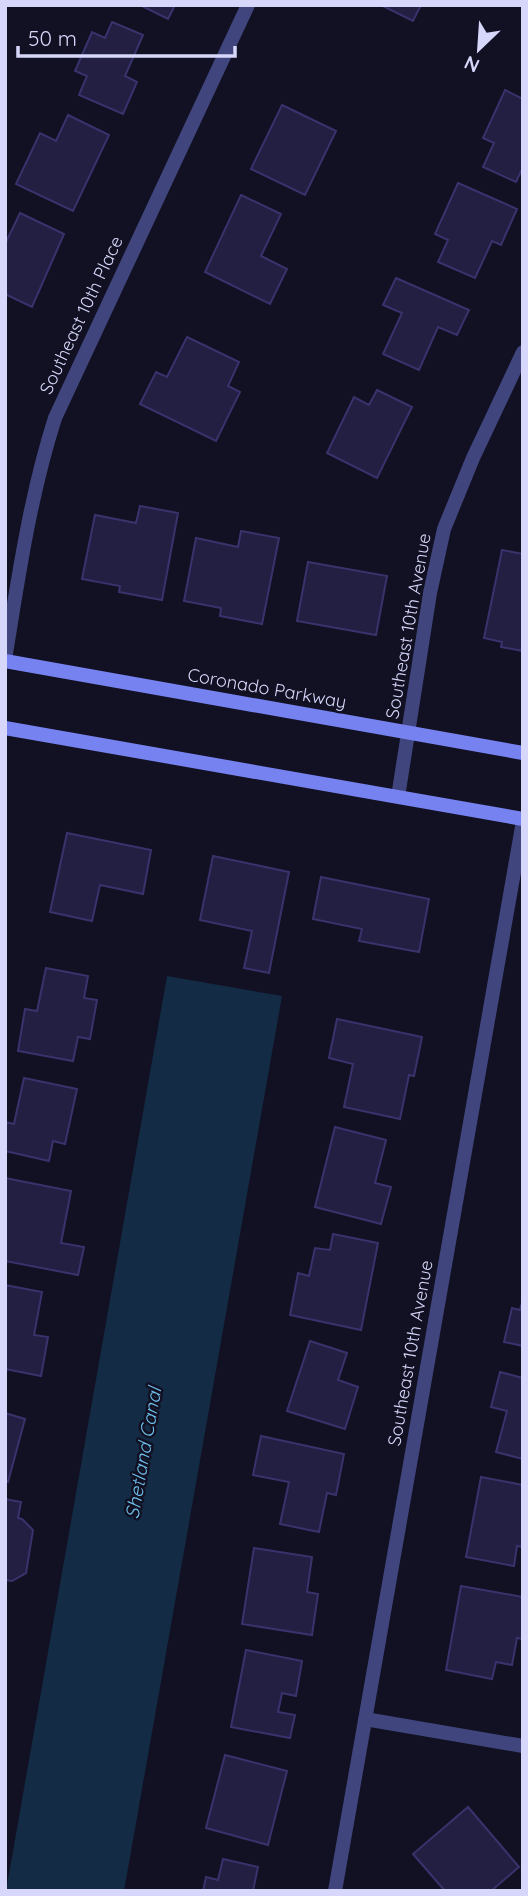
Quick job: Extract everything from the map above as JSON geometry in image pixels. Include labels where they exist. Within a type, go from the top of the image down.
[{"type":"street","name":"Southeast 10th Place","points":[[5,660],[26,537],[44,452],[55,418],[248,5]]},
{"type":"street","name":"Southeast 10th Avenue","points":[[398,797],[430,593],[444,529],[473,458],[523,352]]},
{"type":"street","name":"Coronado Parkway","points":[[5,660],[523,753]]},
{"type":"street","points":[[5,727],[523,820]]},
{"type":"street","name":"Southeast 10th Avenue","points":[[335,1891],[523,820]]},
{"type":"street","points":[[365,1719],[523,1746]]},
{"type":"water","name":"Shetland Canal","points":[[167,976],[282,996],[124,1891],[6,1891]]},
{"type":"building","points":[[140,5],[175,5],[168,19]]},
{"type":"building","points":[[381,5],[421,5],[413,21]]},
{"type":"building","points":[[112,22],[143,35],[125,76],[137,82],[123,114],[79,95],[87,76],[75,71],[92,32],[105,38]]},
{"type":"building","points":[[505,90],[523,99],[523,167],[516,182],[483,167],[494,143],[483,138]]},
{"type":"building","points":[[282,105],[336,131],[305,195],[251,169]]},
{"type":"building","points":[[68,115],[109,135],[73,211],[16,184],[40,133],[56,141]]},
{"type":"building","points":[[458,183],[517,209],[501,245],[492,241],[475,278],[438,262],[448,240],[435,234]]},
{"type":"building","points":[[241,195],[281,214],[261,256],[287,269],[270,304],[205,272]]},
{"type":"building","points":[[20,213],[64,234],[32,307],[5,294],[5,244]]},
{"type":"building","points":[[396,278],[469,310],[457,335],[438,327],[419,370],[383,354],[402,313],[383,305]]},
{"type":"building","points":[[187,337],[239,362],[228,386],[240,392],[216,441],[140,404],[156,372],[167,377]]},
{"type":"building","points":[[377,390],[412,407],[377,478],[327,453],[354,397],[369,405]]},
{"type":"building","points":[[140,506],[178,513],[162,600],[119,592],[120,586],[82,579],[95,515],[136,523]]},
{"type":"building","points":[[241,531],[279,538],[262,624],[220,616],[221,608],[184,601],[196,538],[238,547]]},
{"type":"building","points":[[502,550],[523,554],[523,651],[501,647],[502,642],[484,638]]},
{"type":"building","points":[[308,562],[387,576],[376,635],[297,621]]},
{"type":"building","points":[[67,833],[151,850],[143,894],[100,885],[92,921],[50,912]]},
{"type":"building","points":[[213,856],[289,872],[269,973],[244,968],[252,931],[200,920]]},
{"type":"building","points":[[321,877],[429,899],[419,952],[359,941],[362,929],[313,919]]},
{"type":"building","points":[[46,968],[88,976],[84,998],[97,1000],[90,1039],[78,1037],[73,1061],[18,1051],[25,1009],[37,1011]]},
{"type":"building","points":[[337,1019],[422,1037],[414,1076],[409,1075],[400,1119],[344,1107],[353,1064],[329,1058]]},
{"type":"building","points":[[24,1078],[77,1089],[65,1144],[53,1141],[49,1161],[5,1151],[5,1122],[14,1124]]},
{"type":"building","points":[[335,1127],[386,1140],[375,1183],[391,1187],[381,1224],[315,1207]]},
{"type":"building","points":[[5,1178],[71,1191],[61,1243],[84,1247],[78,1275],[5,1261]]},
{"type":"building","points":[[333,1234],[378,1243],[361,1330],[290,1315],[298,1273],[309,1276],[315,1248],[330,1250]]},
{"type":"building","points":[[5,1285],[42,1292],[34,1335],[48,1337],[41,1376],[5,1369]]},
{"type":"building","points":[[523,1299],[523,1346],[504,1342],[512,1308],[520,1310]]},
{"type":"building","points":[[310,1341],[347,1353],[338,1380],[358,1387],[345,1429],[287,1411]]},
{"type":"building","points":[[500,1372],[523,1378],[523,1459],[496,1452],[507,1411],[491,1407]]},
{"type":"building","points":[[5,1413],[25,1419],[8,1482],[5,1481]]},
{"type":"building","points":[[261,1436],[344,1454],[336,1495],[327,1493],[319,1532],[280,1524],[289,1482],[253,1475]]},
{"type":"building","points":[[481,1477],[523,1485],[523,1547],[517,1546],[514,1566],[466,1557]]},
{"type":"building","points":[[5,1499],[21,1502],[18,1518],[33,1530],[26,1573],[12,1581],[5,1580]]},
{"type":"building","points":[[254,1548],[312,1557],[307,1592],[318,1594],[312,1635],[242,1624]]},
{"type":"building","points":[[461,1586],[523,1597],[523,1639],[517,1638],[512,1665],[496,1662],[492,1679],[446,1670]]},
{"type":"building","points":[[246,1650],[302,1661],[296,1696],[282,1693],[278,1712],[295,1715],[290,1738],[231,1727]]},
{"type":"building","points":[[225,1755],[287,1771],[268,1845],[206,1828]]},
{"type":"building","points":[[468,1807],[519,1867],[491,1891],[445,1891],[413,1854]]},
{"type":"building","points":[[223,1859],[258,1867],[253,1891],[203,1891],[206,1877],[218,1880]]}]
